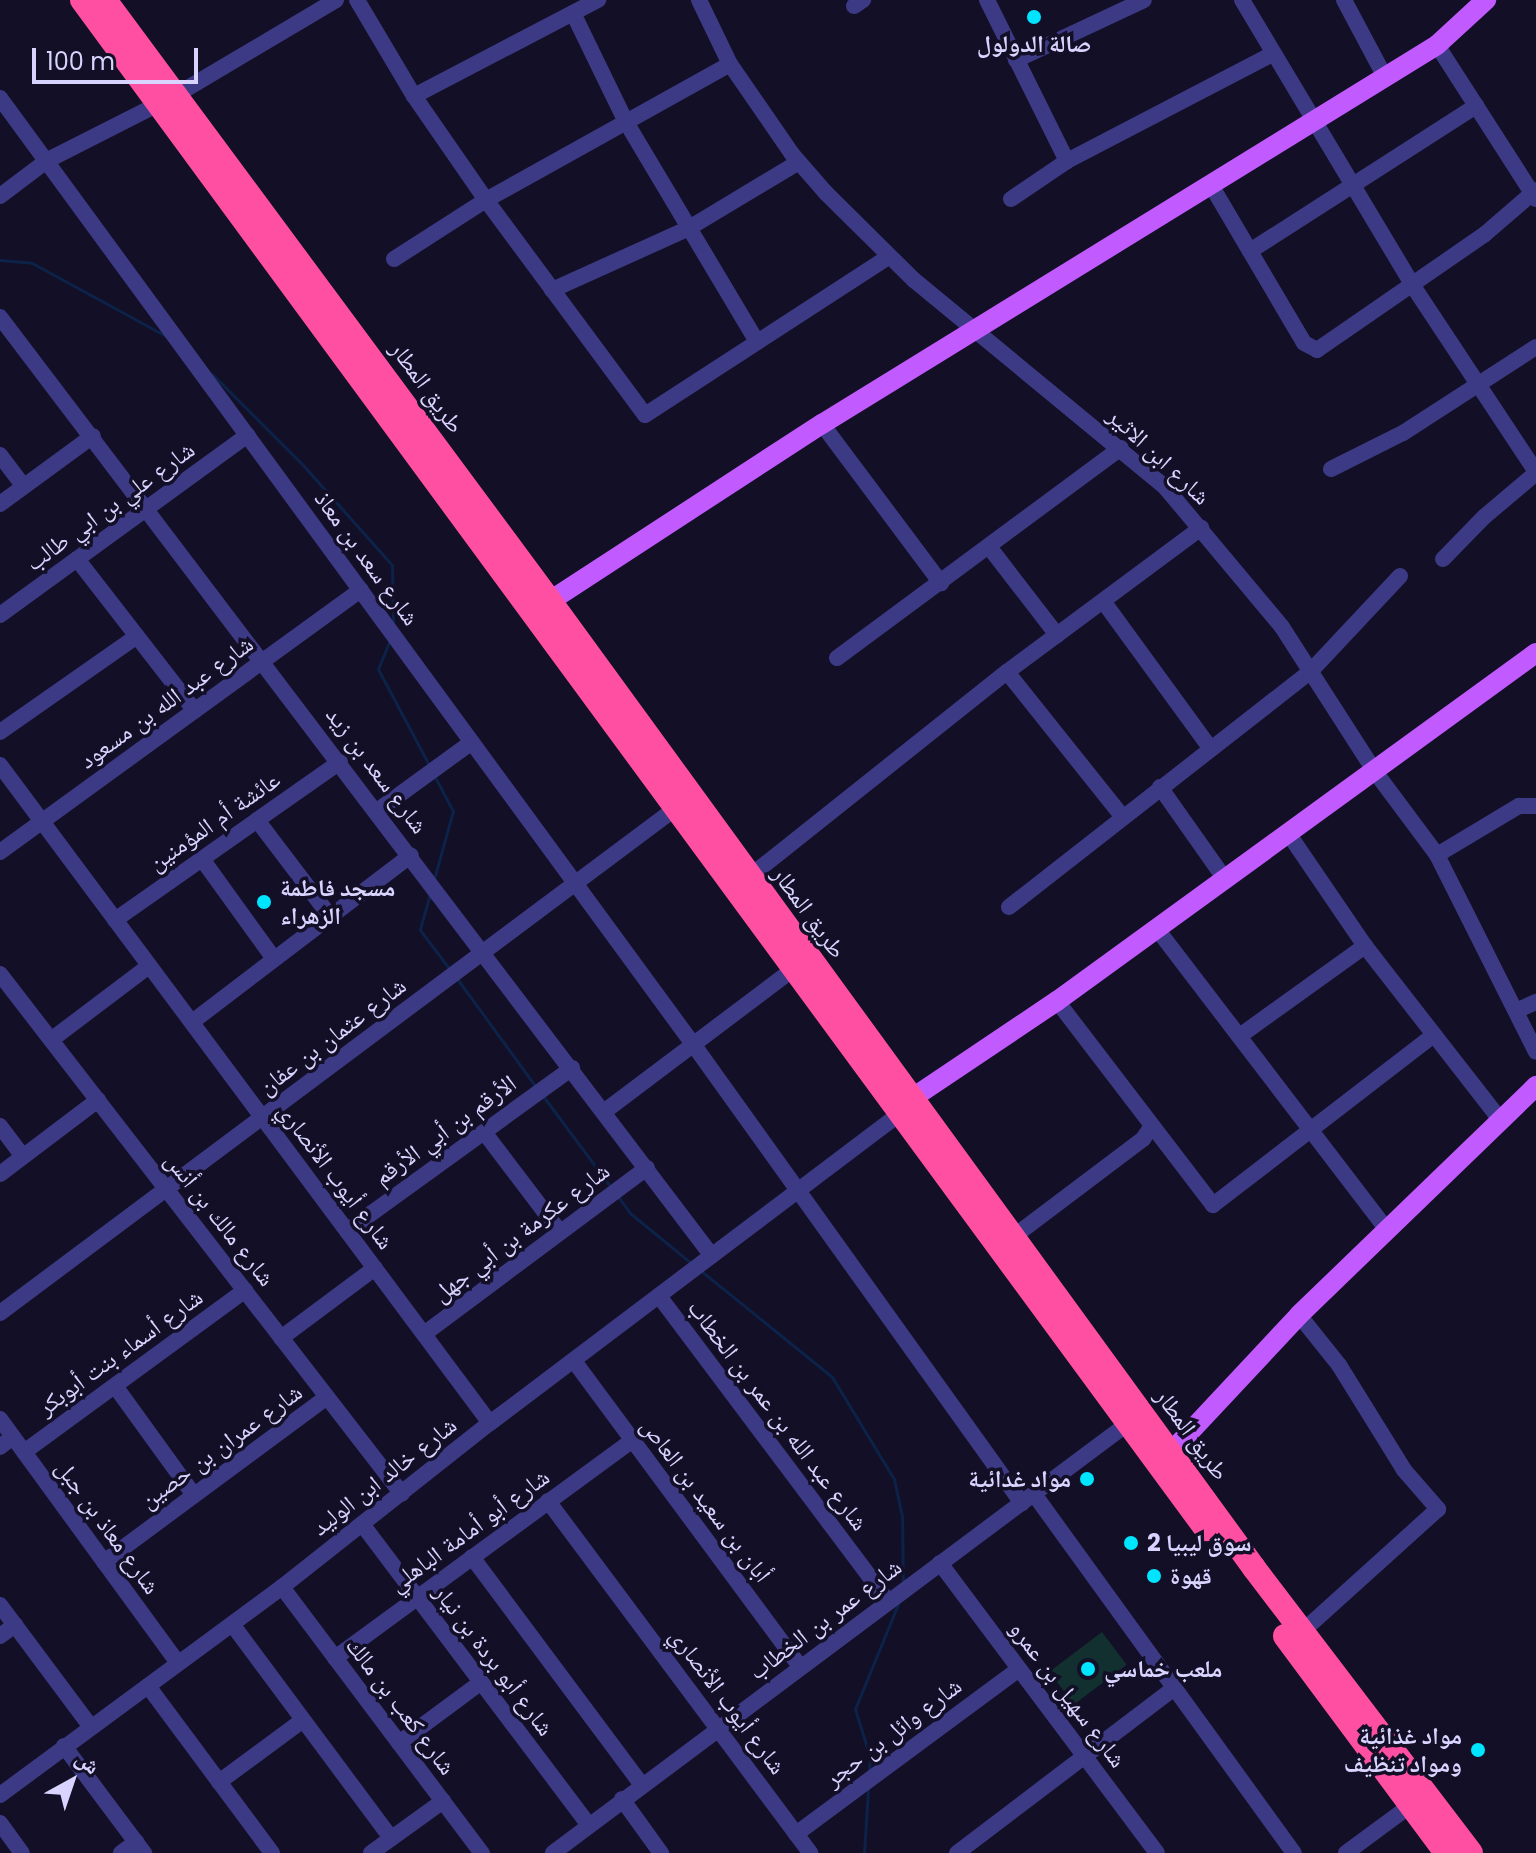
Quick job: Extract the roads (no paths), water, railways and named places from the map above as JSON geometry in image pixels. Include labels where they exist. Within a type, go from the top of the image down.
[{"type":"highway","name":"طريق المطار","points":[[82,0],[168,99],[550,601],[792,970],[1013,1237],[1141,1432],[1171,1452],[1302,1632],[1471,1853]]},
{"type":"highway","name":"طريق المطار","points":[[105,0],[168,99],[683,803],[749,877],[903,1105],[1446,1853]]},
{"type":"main road","points":[[550,601],[822,424],[1437,45],[1486,0]]},
{"type":"main road","points":[[903,1105],[1057,1001],[1536,653]]},
{"type":"main road","points":[[1171,1452],[1299,1315],[1499,1118],[1536,1086]]},
{"type":"street","points":[[0,196],[48,160],[168,99],[336,0]]},
{"type":"street","points":[[357,0],[414,96],[486,200],[645,415],[888,257]]},
{"type":"street","points":[[414,96],[598,0]]},
{"type":"street","name":"شارع ابن الاثير","points":[[699,0],[730,64],[799,162],[888,257],[1165,487],[1282,627],[1373,769],[1437,855],[1518,1010],[1536,1052]]},
{"type":"street","points":[[987,0],[1067,161]]},
{"type":"street","points":[[1016,60],[1144,0]]},
{"type":"street","points":[[1242,0],[1271,55],[1413,286],[1536,472],[1484,517],[1443,559]]},
{"type":"street","points":[[1344,0],[1385,77]]},
{"type":"street","points":[[573,13],[626,122],[756,340]]},
{"type":"street","points":[[1211,185],[1304,343],[1317,350],[1413,286],[1535,194],[1437,45]]},
{"type":"street","points":[[1011,199],[1067,161],[1271,55]]},
{"type":"street","points":[[394,259],[486,200],[730,64]]},
{"type":"street","name":"شارع سعد بن معاذ","points":[[2,99],[693,1044],[795,1190],[1174,1688],[1294,1853]]},
{"type":"street","points":[[1250,251],[1476,106]]},
{"type":"street","points":[[552,290],[689,228],[799,162]]},
{"type":"street","name":"شارع سعد بن زيد","points":[[0,317],[148,508],[712,1256]]},
{"type":"street","points":[[1331,469],[1403,433],[1536,347]]},
{"type":"street","points":[[822,424],[941,583]]},
{"type":"street","name":"شارع علي بن ابي طالب","points":[[0,615],[248,435]]},
{"type":"street","points":[[0,504],[93,436]]},
{"type":"street","points":[[837,658],[990,548],[1121,448]]},
{"type":"street","points":[[0,455],[23,486]]},
{"type":"street","points":[[749,877],[1007,672],[1201,528]]},
{"type":"street","points":[[990,548],[1057,635]]},
{"type":"street","points":[[77,559],[195,711]]},
{"type":"street","points":[[1009,907],[1309,673],[1400,576]]},
{"type":"street","name":"شارع عبد الله بن مسعود","points":[[0,852],[361,590]]},
{"type":"street","points":[[1103,601],[1211,749]]},
{"type":"street","points":[[0,732],[137,636]]},
{"type":"street","points":[[1007,672],[1122,816]]},
{"type":"street","points":[[377,811],[472,742]]},
{"type":"street","name":"عائشة أم المؤمنين","points":[[115,920],[340,762]]},
{"type":"street","name":"شارع أيوب الأنصاري","points":[[0,765],[490,1423]]},
{"type":"street","points":[[1160,787],[1225,879]]},
{"type":"street","name":"شارع عثمان بن عفان","points":[[0,1313],[683,803]]},
{"type":"street","points":[[1437,855],[1519,806],[1536,806]]},
{"type":"street","points":[[257,820],[330,916]]},
{"type":"street","points":[[1288,833],[1365,946],[1499,1118]]},
{"type":"street","points":[[192,1022],[411,855]]},
{"type":"street","points":[[202,859],[274,959]]},
{"type":"street","points":[[1157,929],[1241,1035],[1386,1229]]},
{"type":"street","points":[[1241,1035],[1365,946]]},
{"type":"street","points":[[51,1040],[149,966]]},
{"type":"street","points":[[605,1111],[792,970]]},
{"type":"street","name":"شارع مالك بن أنس","points":[[0,974],[6,993],[51,1040],[402,1494]]},
{"type":"street","points":[[1057,1001],[1213,1205],[1434,1035]]},
{"type":"street","points":[[1518,1010],[1536,1002]]},
{"type":"street","name":"الأرقم بن أبي الأرقم","points":[[347,1231],[572,1068]]},
{"type":"street","points":[[0,1174],[98,1100]]},
{"type":"street","name":"شارع خالد ابن الوليد","points":[[0,1795],[282,1587],[903,1105]]},
{"type":"street","points":[[0,1126],[23,1156]]},
{"type":"street","points":[[1013,1237],[1143,1139],[1151,1127]]},
{"type":"street","points":[[484,1132],[560,1232]]},
{"type":"street","name":"شارع عكرمة بن أبي جهل","points":[[424,1334],[647,1168]]},
{"type":"street","points":[[281,1338],[375,1268]]},
{"type":"street","name":"شارع أسماء بنت أبوبكر","points":[[24,1452],[245,1290]]},
{"type":"street","name":"شارع عبد الله بن عمر بن الخطاب","points":[[659,1296],[888,1601]]},
{"type":"street","points":[[1299,1315],[1339,1365],[1404,1470],[1438,1509],[1302,1632]]},
{"type":"street","name":"أبان بن سعيد بن العاص","points":[[574,1361],[800,1666]]},
{"type":"street","points":[[115,1386],[194,1495]]},
{"type":"street","name":"شارع عمران بن حصين","points":[[104,1562],[327,1397]]},
{"type":"street","name":"شارع معاذ بن جبل","points":[[0,1419],[7,1442],[24,1452],[178,1663]]},
{"type":"street","name":"شارع عمر بن الخطاب","points":[[553,1853],[1028,1498],[1141,1432]]},
{"type":"street","name":"شارع أبو أمامة الباهلي","points":[[335,1658],[632,1441]]},
{"type":"street","name":"شارع أيوب الأنصاري","points":[[548,1501],[720,1728],[810,1853]]},
{"type":"street","name":"شارع أبو بردة بن نيار","points":[[362,1524],[589,1825]]},
{"type":"street","points":[[472,1557],[642,1785]]},
{"type":"street","name":"شارع سهيل بن عمرو","points":[[940,1563],[1152,1851]]},
{"type":"street","name":"شارع كعب بن مالك","points":[[282,1587],[482,1853]]},
{"type":"street","points":[[0,1605],[91,1727]]},
{"type":"street","points":[[232,1624],[391,1838]]},
{"type":"street","points":[[0,1636],[15,1625]]},
{"type":"street","name":"شارع وائل بن حجر","points":[[796,1834],[1019,1669]]},
{"type":"street","points":[[399,1743],[480,1683]]},
{"type":"street","points":[[148,1686],[272,1853]]},
{"type":"street","points":[[957,1853],[1174,1688]]},
{"type":"street","points":[[219,1782],[303,1720]]},
{"type":"street","points":[[64,1746],[140,1848],[121,1853]]},
{"type":"street","points":[[622,1799],[661,1853]]},
{"type":"street","points":[[371,1853],[443,1801]]},
{"type":"street","points":[[1346,1853],[1411,1805]]},
{"type":"street","points":[[0,1823],[22,1853]]},
{"type":"waterway","points":[[0,260],[32,263],[166,336]]},
{"type":"waterway","points":[[212,374],[302,464],[392,565],[393,623]]},
{"type":"waterway","points":[[389,642],[378,669],[430,767]]},
{"type":"waterway","points":[[434,879],[453,811],[435,777]]},
{"type":"waterway","points":[[430,894],[420,930],[451,971]]},
{"type":"waterway","points":[[458,980],[536,1087]]},
{"type":"waterway","points":[[543,1096],[610,1186]]},
{"type":"waterway","points":[[617,1195],[630,1213],[691,1263]]},
{"type":"waterway","points":[[700,1270],[832,1377],[894,1479],[902,1516],[903,1585]]},
{"type":"waterway","points":[[869,1773],[870,1757],[855,1709],[898,1604]]},
{"type":"waterway","points":[[864,1853],[868,1789]]},
{"type":"place","name":"صالة الدولول","points":[[1034,17]]},
{"type":"place","name":"مسجد فاطمة الزهراء","points":[[264,902]]},
{"type":"place","name":"مواد غدائية","points":[[1087,1479]]},
{"type":"place","name":"سوق ليبيا 2","points":[[1131,1543]]},
{"type":"place","name":"قهوة","points":[[1154,1576]]},
{"type":"place","name":"ملعب خماسي","points":[[1088,1669]]},
{"type":"place","name":"مواد غذائية ومواد تنظيف","points":[[1478,1750]]}]
